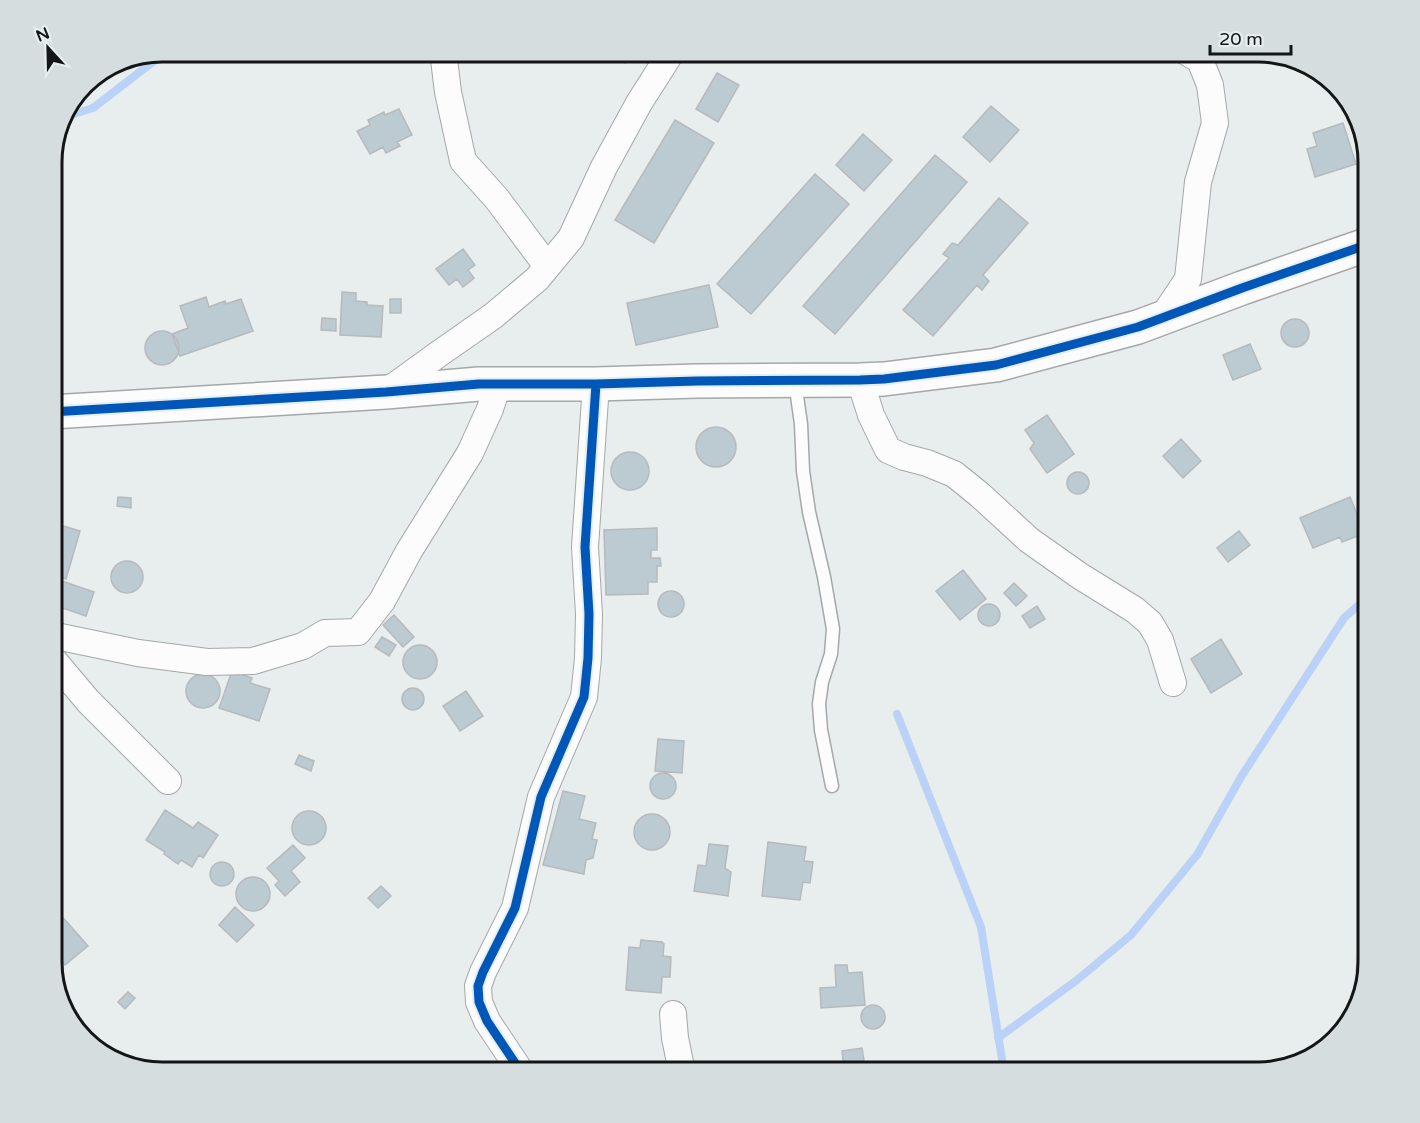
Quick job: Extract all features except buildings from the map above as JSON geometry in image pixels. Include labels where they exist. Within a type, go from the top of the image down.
[{"type":"street","points":[[444,62],[448,92],[463,161],[497,199],[548,266]]},
{"type":"street","points":[[386,392],[493,316],[537,279],[548,266],[571,238],[604,168],[639,103],[665,62]]},
{"type":"street","points":[[1162,318],[1188,279],[1198,182],[1215,123],[1210,85],[1201,62]]},
{"type":"street","points":[[62,411],[386,392],[478,384],[884,379],[996,365],[1138,327],[1358,248]]},
{"type":"street","points":[[860,380],[871,415],[888,450],[904,458],[927,463],[954,474],[1029,540],[1080,576],[1135,610],[1150,623],[1160,640],[1173,683]]},
{"type":"street","points":[[62,637],[138,653],[207,662],[253,661],[303,646],[326,633],[358,632],[382,601],[409,551],[470,453],[490,409],[498,384]]},
{"type":"street","points":[[514,1062],[487,1021],[479,1002],[478,986],[515,908],[541,797],[584,697],[589,614],[585,547],[596,384]]},
{"type":"street","points":[[62,670],[88,701],[168,781]]},
{"type":"street","points":[[673,1014],[680,1062]]},
{"type":"lane","points":[[795,381],[809,512],[833,629],[831,654],[822,682],[819,704],[821,730],[832,786]]},
{"type":"waterway","points":[[74,114],[93,108],[152,62]]},
{"type":"waterway","points":[[998,1038],[1077,980],[1131,935],[1197,855],[1241,777],[1344,618],[1358,606]]},
{"type":"waterway","points":[[897,714],[981,927],[1002,1062]]},
{"type":"cycle path","points":[[62,411],[386,392],[479,384],[884,379],[996,365],[1138,327],[1358,248]]},
{"type":"cycle path","points":[[514,1062],[487,1021],[479,1002],[478,986],[515,908],[541,797],[584,697],[589,614],[585,547],[596,384]]}]
